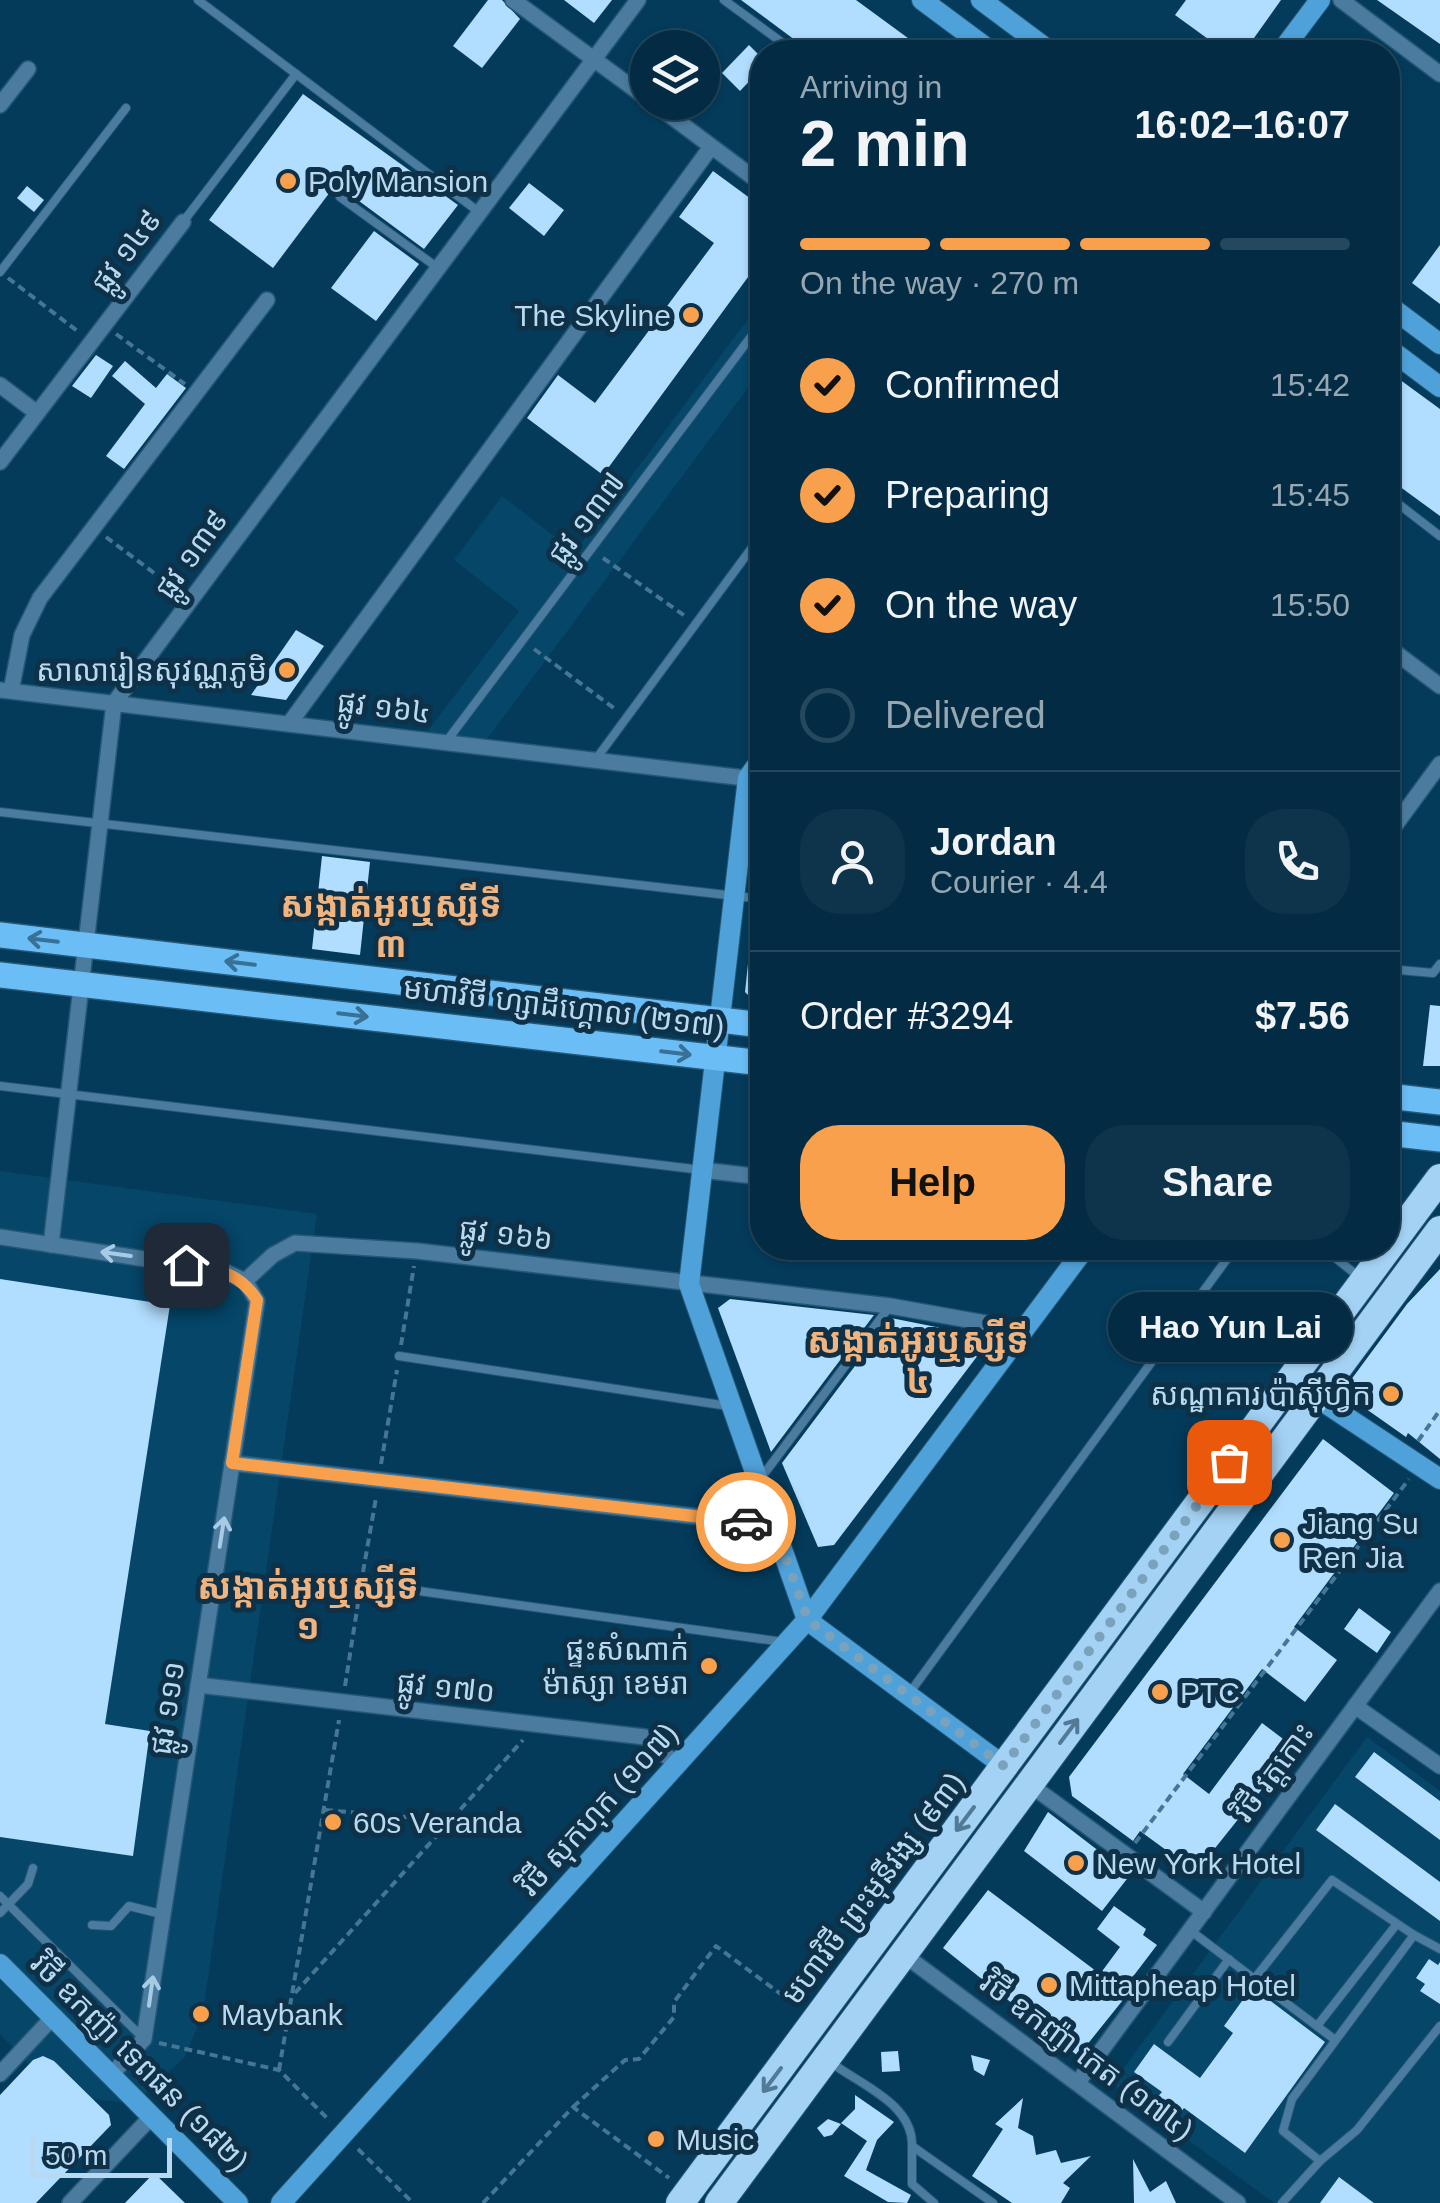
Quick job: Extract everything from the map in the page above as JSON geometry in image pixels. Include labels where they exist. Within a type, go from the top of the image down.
[{"type":"highway","name":"មហាវិថី ព្រះមុនីវង្ស (៩៣)","points":[[1400,1232],[1440,1178]]},
{"type":"highway","name":"មហាវិថី ព្រះមុនីវង្ស (៩៣)","points":[[722,2202],[1440,1230]]},
{"type":"highway","name":"មហាវិថី ព្រះមុនីវង្ស (៩៣)","points":[[684,2198],[1379,1260]]},
{"type":"main road","name":"មហាវិថី ហ្សាដឹហ្គោល (២១៧)","points":[[0,936],[750,1024]]},
{"type":"main road","name":"មហាវិថី ហ្សាដឹហ្គោល (២១៧)","points":[[0,975],[750,1062]]},
{"type":"main road","points":[[1400,1097],[1440,1102]]},
{"type":"main road","points":[[1400,1135],[1440,1139]]},
{"type":"street","points":[[513,0],[630,86]]},
{"type":"street","name":"ផ្លូវ ១៣៩","points":[[51,1245],[114,704],[638,0]]},
{"type":"street","points":[[922,0],[976,40]]},
{"type":"street","points":[[981,0],[1035,40]]},
{"type":"street","points":[[1290,40],[1320,0]]},
{"type":"street","points":[[1341,0],[1395,40]]},
{"type":"street","points":[[1400,44],[1440,74]]},
{"type":"street","points":[[0,105],[28,69]]},
{"type":"street","points":[[676,120],[750,175]]},
{"type":"street","points":[[289,724],[711,146]]},
{"type":"street","name":"ផ្លូវ ១៤៩","points":[[0,462],[183,222]]},
{"type":"street","points":[[5,691],[29,617],[267,300]]},
{"type":"street","points":[[1400,313],[1440,344]]},
{"type":"street","points":[[1400,357],[1440,387]]},
{"type":"street","points":[[0,385],[38,413]]},
{"type":"street","points":[[1400,656],[1440,686]]},
{"type":"street","name":"ផ្លូវ ១៦៤","points":[[5,691],[750,778]]},
{"type":"street","points":[[1400,819],[1440,764]]},
{"type":"street","points":[[750,807],[734,896],[689,1284],[808,1620],[1004,1766]]},
{"type":"street","points":[[702,1170],[750,1175]]},
{"type":"street","points":[[0,1237],[224,1270],[245,1281]]},
{"type":"street","name":"ផ្លូវ ១៦៦","points":[[245,1281],[295,1243],[417,1252],[890,1306],[991,1324],[1016,1341]]},
{"type":"street","name":"វិថី សុកហុក (១០៧)","points":[[281,2203],[808,1620],[1075,1260]]},
{"type":"street","name":"ផ្លូវ ១១១","points":[[144,2039],[257,1300],[245,1281]]},
{"type":"street","points":[[1316,1397],[1440,1479]]},
{"type":"street","points":[[232,1463],[753,1523],[771,1517]]},
{"type":"street","name":"វិថី វត្តកោះ","points":[[1078,2082],[1440,1591]]},
{"type":"street","name":"ផ្លូវ ១៧០","points":[[198,1684],[645,1737],[678,1766]]},
{"type":"street","points":[[1355,1706],[1440,1766]]},
{"type":"street","points":[[1029,1784],[1204,1912]]},
{"type":"street","name":"វិថី ឧកញ៉ា កេត (១៧៤)","points":[[903,1954],[1238,2203]]},
{"type":"street","name":"វិថី ឧកញ៉ា ទេពផន (១៨២)","points":[[0,1964],[238,2203]]},
{"type":"street","points":[[0,2074],[54,2018]]},
{"type":"street","points":[[110,2075],[144,2039]]},
{"type":"street","points":[[70,2203],[152,2116]]},
{"type":"lane","points":[[198,0],[479,212]]},
{"type":"lane","points":[[724,0],[779,40]]},
{"type":"lane","name":"ផ្លូវ ១៤៩","points":[[183,222],[296,74]]},
{"type":"lane","points":[[0,272],[126,108]]},
{"type":"lane","points":[[340,196],[438,268]]},
{"type":"lane","name":"ផ្លូវ ១៣៧","points":[[446,742],[750,338]]},
{"type":"lane","points":[[1400,505],[1440,536]]},
{"type":"lane","points":[[596,760],[750,550]]},
{"type":"lane","points":[[0,812],[750,898]]},
{"type":"lane","points":[[1400,971],[1433,973],[1440,964]]},
{"type":"lane","points":[[0,1086],[702,1170]]},
{"type":"lane","points":[[908,1695],[1226,1260]]},
{"type":"lane","points":[[1338,1260],[1388,1299]]},
{"type":"lane","points":[[759,1481],[890,1306]]},
{"type":"lane","points":[[399,1356],[732,1407]]},
{"type":"lane","points":[[362,1582],[787,1642]]},
{"type":"lane","points":[[0,1913],[28,1884],[33,1868]]},
{"type":"lane","points":[[1254,1978],[1332,1880],[1396,1925],[1440,1949]]},
{"type":"lane","points":[[0,1896],[144,2039]]},
{"type":"lane","points":[[92,1925],[112,1926],[129,1906],[161,1914]]},
{"type":"lane","points":[[1316,2026],[1396,1925]]},
{"type":"lane","points":[[1191,1931],[1334,2039]]},
{"type":"lane","points":[[1320,2161],[1283,2130],[1292,2099],[1414,1935]]},
{"type":"lane","points":[[1168,2042],[1229,1959]]},
{"type":"lane","points":[[1282,2203],[1320,2161],[1358,2130],[1440,2026]]},
{"type":"lane","points":[[826,2058],[905,2114],[912,2129],[912,2184],[934,2203]]},
{"type":"lane","points":[[912,2146],[993,2203]]},
{"type":"path","points":[[0,272],[92,342]]},
{"type":"path","points":[[104,325],[197,393]]},
{"type":"path","points":[[94,528],[191,600]]},
{"type":"path","points":[[591,549],[696,623]]},
{"type":"path","points":[[522,640],[626,717]]},
{"type":"path","points":[[279,2070],[417,1252]]},
{"type":"path","points":[[1126,1854],[1412,1461],[1440,1410]]},
{"type":"path","points":[[293,1995],[536,1725]]},
{"type":"path","points":[[324,1810],[450,1821]]},
{"type":"path","points":[[483,2203],[573,2107],[625,2060],[639,2059],[674,2017],[674,2002],[716,1946],[816,2020]]},
{"type":"path","points":[[144,2039],[279,2070],[414,2203]]},
{"type":"path","points":[[573,2107],[684,2198]]},
{"type":"shaded area","points":[[750,316],[750,385],[487,739],[426,733],[519,611],[454,560],[502,496],[575,552]]},
{"type":"shaded area","points":[[0,1171],[317,1214],[203,2013],[185,2057],[134,2104],[58,2094],[0,2034]]},
{"type":"shaded area","points":[[1367,1737],[1440,1791],[1440,2203],[1274,2203],[1112,2084]]},
{"type":"building","points":[[488,0],[502,0],[520,19],[482,68],[453,46]]},
{"type":"building","points":[[564,0],[612,0],[594,23]]},
{"type":"building","points":[[741,0],[856,0],[911,40],[795,40]]},
{"type":"building","points":[[1186,0],[1281,0],[1253,40],[1209,40],[1175,15]]},
{"type":"building","points":[[1377,0],[1440,0],[1440,44]]},
{"type":"building","points":[[750,46],[750,81],[740,91],[722,73]]},
{"type":"building","name":"Poly Mansion","points":[[303,94],[458,205],[424,249],[336,184],[273,268],[209,220]]},
{"type":"building","name":"The Skyline","points":[[713,171],[750,198],[750,274],[603,475],[527,418],[558,375],[595,403],[714,243],[679,217]]},
{"type":"building","points":[[529,183],[564,210],[544,236],[509,208]]},
{"type":"building","points":[[27,186],[44,200],[34,212],[17,198]]},
{"type":"building","points":[[374,231],[419,264],[376,321],[331,288]]},
{"type":"building","points":[[1440,245],[1440,304],[1412,283]]},
{"type":"building","points":[[96,355],[113,366],[91,398],[72,386]]},
{"type":"building","points":[[125,361],[156,388],[167,374],[186,388],[124,469],[106,456],[145,404],[112,376]]},
{"type":"building","points":[[1400,380],[1440,409],[1440,516],[1400,487]]},
{"type":"building","name":"សាលារៀនសុវណ្ណភូមិ","points":[[296,630],[324,646],[286,700],[251,695]]},
{"type":"building","points":[[322,856],[370,862],[360,955],[312,949]]},
{"type":"building","points":[[750,945],[750,997],[745,992]]},
{"type":"building","points":[[1430,1005],[1440,1006],[1440,1066],[1423,1066]]},
{"type":"building","points":[[1440,1269],[1440,1459],[1408,1433],[1406,1437],[1342,1392],[1407,1304]]},
{"type":"building","points":[[0,1279],[170,1305],[105,1724],[150,1731],[133,1856],[0,1837]]},
{"type":"building","points":[[730,1299],[874,1315],[771,1452],[718,1308]]},
{"type":"building","points":[[891,1318],[991,1338],[834,1545],[818,1547],[782,1463]]},
{"type":"building","points":[[1323,1439],[1394,1493],[1294,1627],[1337,1660],[1305,1702],[1262,1669],[1183,1774],[1209,1794],[1262,1723],[1295,1748],[1196,1872],[1140,1831],[1133,1841],[1072,1796],[1069,1777]]},
{"type":"building","points":[[1359,1608],[1391,1632],[1377,1653],[1344,1629]]},
{"type":"building","points":[[1374,1752],[1440,1801],[1440,1840],[1355,1777]]},
{"type":"building","points":[[1335,1804],[1440,1882],[1440,1921],[1316,1830]]},
{"type":"building","name":"New York Hotel","points":[[1048,1812],[1130,1875],[1102,1911],[1024,1851]]},
{"type":"building","points":[[988,1890],[1100,1974],[1120,1947],[1097,1929],[1114,1906],[1146,1929],[1143,1935],[1157,1945],[1122,1991],[1127,1995],[1078,2056],[943,1948]]},
{"type":"building","points":[[1429,1959],[1438,1965],[1440,1962],[1440,2004],[1420,1991],[1425,1984],[1416,1978]]},
{"type":"building","points":[[1252,1987],[1325,2042],[1245,2153],[1184,2108],[1171,2124],[1150,2105],[1162,2092],[1134,2072],[1154,2044],[1200,2078],[1233,2033],[1224,2026]]},
{"type":"building","points":[[898,2051],[900,2071],[882,2072],[881,2052]]},
{"type":"building","points":[[971,2055],[990,2060],[984,2076],[974,2070]]},
{"type":"building","points":[[43,2056],[54,2061],[109,2115],[111,2125],[36,2203],[0,2203],[0,2095],[33,2060]]},
{"type":"building","points":[[855,2095],[894,2122],[877,2140],[866,2170],[911,2195],[907,2203],[888,2202],[844,2176],[867,2141],[841,2123],[855,2109]]},
{"type":"building","points":[[1023,2098],[1018,2128],[1033,2136],[1036,2155],[1056,2150],[1061,2163],[1091,2156],[1063,2183],[1070,2188],[1061,2203],[1012,2203],[972,2176],[1003,2129],[995,2124]]},
{"type":"building","points":[[828,2119],[841,2124],[832,2135],[824,2137],[817,2128]]},
{"type":"building","points":[[1133,2159],[1150,2192],[1166,2181],[1176,2203],[1134,2203]]},
{"type":"building","points":[[154,2173],[185,2203],[125,2203]]},
{"type":"building","points":[[1339,2177],[1374,2203],[1320,2203]]},
{"type":"way so far","points":[[746,1522],[771,1517],[808,1620],[1004,1766],[1229,1462]]},
{"type":"place","name":"Poly Mansion","points":[[288,181]]},
{"type":"place","name":"The Skyline","points":[[691,315]]},
{"type":"place","name":"សាលារៀនសុវណ្ណភូមិ","points":[[287,670]]},
{"type":"place","name":"សណ្ឋាគារ ប៉ាស៊ីហ្វិក","points":[[1391,1394]]},
{"type":"place","name":"Hao Yun Lai","points":[[1229,1462]]},
{"type":"place","name":"Jiang Su Ren Jia","points":[[1282,1540]]},
{"type":"place","name":"ផ្ទះសំណាក់ ម៉ាស្សា ខេមរា","points":[[709,1666]]},
{"type":"place","name":"PTC","points":[[1160,1692]]},
{"type":"place","name":"60s Veranda","points":[[333,1822]]},
{"type":"place","name":"New York Hotel","points":[[1076,1863]]},
{"type":"place","name":"Mittapheap Hotel","points":[[1049,1985]]},
{"type":"place","name":"Maybank","points":[[201,2014]]},
{"type":"place","name":"Music","points":[[656,2139]]},
{"type":"district","name":"សង្កាត់អូរឬស្សីទី ៣","points":[[391,924]]},
{"type":"district","name":"សង្កាត់អូរឬស្សីទី ៤","points":[[918,1360]]},
{"type":"district","name":"សង្កាត់អូរឬស្សីទី ១","points":[[308,1606]]},
{"type":"route","points":[[186,1265],[224,1270],[245,1281],[257,1300],[232,1463],[746,1522]]}]
